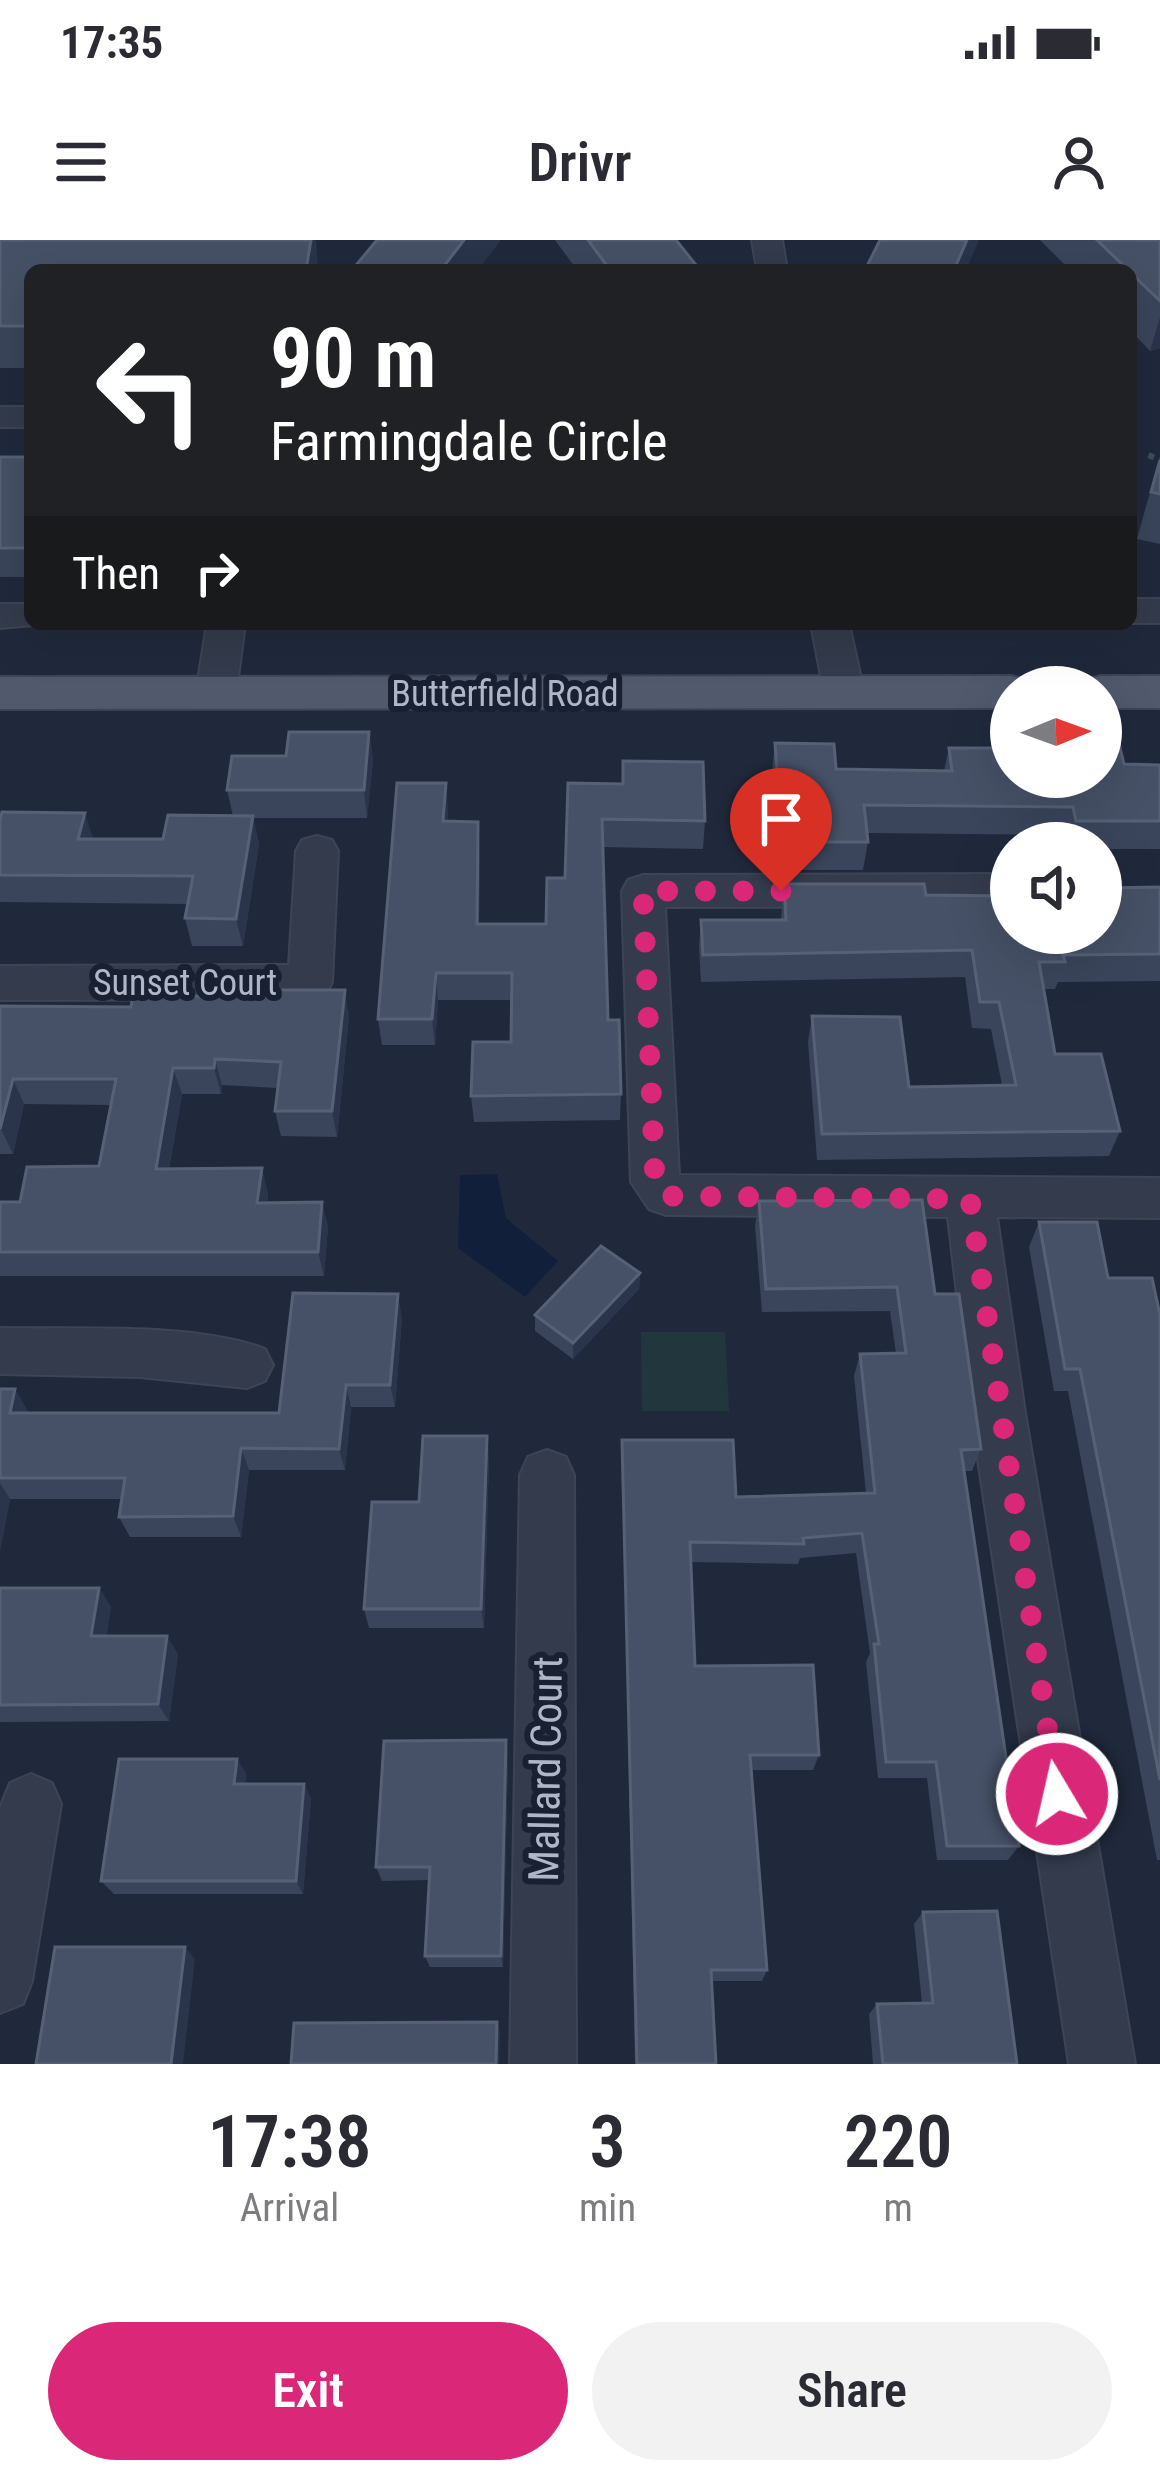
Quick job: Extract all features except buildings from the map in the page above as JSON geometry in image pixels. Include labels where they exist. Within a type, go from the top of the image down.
[{"type":"main road","name":"Butterfield Road","points":[[0,693],[990,692]]},
{"type":"main road","points":[[1122,692],[1160,692]]},
{"type":"street","points":[[216,693],[225,630]]},
{"type":"street","points":[[831,630],[844,692]]},
{"type":"street","name":"Sunset Court","points":[[0,983],[310,982],[317,851]]},
{"type":"street","points":[[990,890],[643,891],[655,1182],[667,1196],[1160,1198]]},
{"type":"street","points":[[970,1199],[998,1413],[1102,2064]]},
{"type":"street","points":[[0,1351],[140,1354],[248,1365]]},
{"type":"street","name":"Mallard Court","points":[[542,2064],[548,1475]]},
{"type":"street","points":[[0,1982],[31,1804]]},
{"type":"path","points":[[1150,459],[1154,450]]},
{"type":"green space","points":[[641,1332],[725,1332],[729,1411],[642,1411]]},
{"type":"water","points":[[497,1174],[506,1218],[558,1261],[525,1297],[458,1248],[460,1175]]},
{"type":"route","points":[[781,891],[643,891],[655,1182],[667,1196],[970,1199],[986,1337],[1057,1794]]}]
